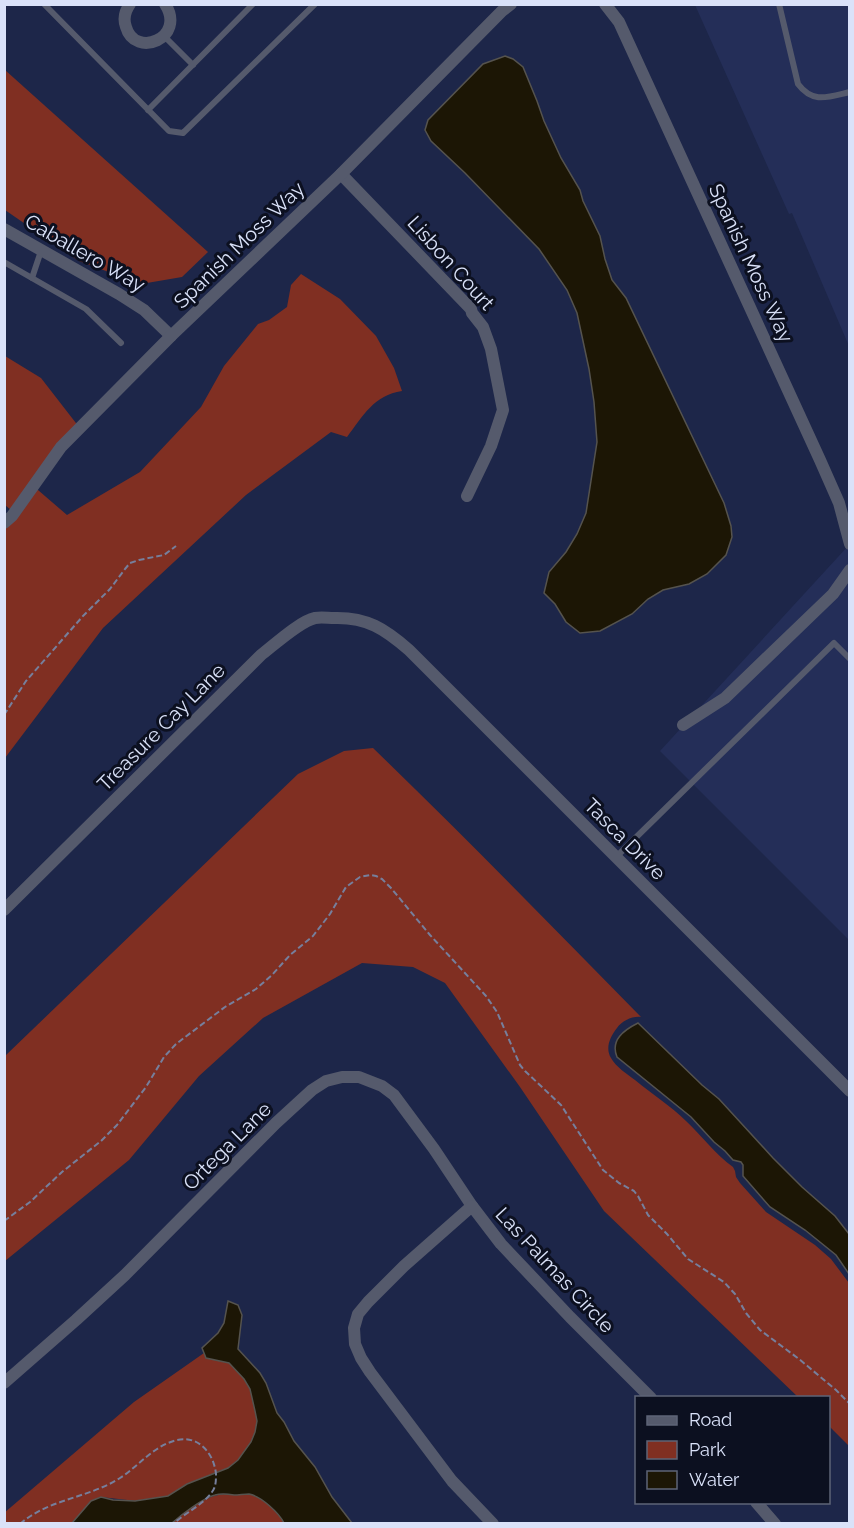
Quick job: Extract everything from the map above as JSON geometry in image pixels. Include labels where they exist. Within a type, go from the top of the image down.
[{"type":"street","points":[[130,4],[124,17],[127,32],[139,42],[147,43],[164,36],[170,27],[170,12],[165,4]]},
{"type":"street","name":"Spanish Moss Way","points":[[4,523],[12,516],[61,447],[171,336],[341,174],[511,4]]},
{"type":"street","name":"Spanish Moss Way","points":[[605,4],[619,22],[839,503],[849,544]]},
{"type":"street","name":"Lisbon Court","points":[[341,174],[471,309],[483,327],[491,349],[503,410],[491,446],[466,496]]},
{"type":"street","name":"Caballero Way","points":[[4,229],[144,310],[171,336]]},
{"type":"street","points":[[683,725],[725,698],[833,594],[849,570]]},
{"type":"street","name":"Treasure Cay Lane","points":[[4,910],[261,655],[292,631],[314,618],[360,619],[367,622]]},
{"type":"street","name":"Tasca Drive","points":[[367,622],[395,637],[409,650],[849,1091]]},
{"type":"street","name":"Ortega Lane","points":[[4,1383],[125,1275],[291,1110],[312,1090],[326,1081],[342,1077],[358,1077],[382,1086],[394,1095],[472,1206]]},
{"type":"street","name":"Las Palmas Circle","points":[[493,1524],[452,1481],[370,1372],[355,1344],[354,1328],[358,1314],[368,1302],[404,1266],[472,1206],[501,1244],[649,1396]]},
{"type":"street","points":[[757,1504],[775,1524]]},
{"type":"lane","points":[[44,4],[169,131],[183,133],[315,4]]},
{"type":"lane","points":[[148,110],[253,4]]},
{"type":"lane","points":[[779,4],[798,84],[803,91],[813,97],[825,98],[849,92]]},
{"type":"lane","points":[[164,36],[193,65]]},
{"type":"lane","points":[[32,278],[42,250]]},
{"type":"lane","points":[[4,262],[86,309],[121,343]]},
{"type":"lane","points":[[616,857],[834,643],[849,658]]},
{"type":"path","points":[[4,715],[26,681],[110,589],[130,563],[164,555],[176,546]]},
{"type":"path","points":[[4,1221],[30,1202],[117,1125],[146,1087],[164,1057],[176,1044],[225,1007],[256,989],[290,955],[306,944],[330,915],[346,887],[353,881],[360,877],[376,876],[391,888],[486,996],[501,1018],[520,1065],[561,1105],[603,1170],[634,1191],[648,1215],[688,1259],[724,1282],[760,1330],[799,1359],[849,1404]]},
{"type":"path","points":[[20,1524],[43,1509],[86,1494],[119,1479],[161,1447],[179,1440],[195,1440],[206,1449],[213,1460],[216,1484],[211,1493],[173,1524]]},
{"type":"shaded area","points":[[695,5],[849,5],[849,346],[792,213],[789,214]]},
{"type":"shaded area","points":[[849,545],[849,940],[660,751]]},
{"type":"green space","points":[[4,70],[208,252],[182,277],[141,284],[79,261],[5,210]]},
{"type":"green space","points":[[301,274],[340,299],[376,336],[394,368],[402,391],[392,393],[377,402],[364,414],[347,437],[331,432],[246,495],[103,628],[5,758],[5,529],[18,516],[5,505],[5,356],[41,378],[79,427],[31,484],[67,515],[140,472],[201,407],[224,366],[258,324],[269,320],[287,307],[291,285]]},
{"type":"green space","points":[[373,748],[641,1017],[634,1017],[619,1025],[609,1043],[608,1050],[611,1058],[625,1073],[668,1105],[692,1127],[733,1167],[740,1183],[766,1212],[815,1245],[831,1259],[849,1283],[849,1446],[830,1427],[830,1396],[797,1396],[604,1211],[520,1087],[445,983],[413,967],[362,963],[263,1018],[199,1076],[129,1160],[5,1261],[5,1056],[298,774],[344,751]]},
{"type":"green space","points":[[204,1353],[206,1358],[229,1363],[250,1389],[257,1421],[251,1442],[238,1460],[228,1468],[187,1484],[168,1496],[136,1501],[101,1497],[91,1501],[72,1523],[5,1523],[4,1513],[134,1402]]},
{"type":"green space","points":[[246,1494],[263,1500],[284,1523],[172,1524],[197,1504],[211,1497]]},
{"type":"water","points":[[505,56],[523,67],[544,121],[561,158],[580,190],[600,236],[612,280],[626,298],[724,503],[731,526],[732,537],[726,555],[707,574],[689,584],[663,590],[648,599],[632,614],[600,631],[580,633],[566,622],[555,604],[544,593],[549,572],[566,552],[586,513],[597,442],[589,369],[577,313],[567,290],[539,249],[431,141],[425,130],[428,120],[483,64]]},
{"type":"water","points":[[638,1023],[719,1099],[773,1158],[835,1216],[849,1234],[849,1274],[836,1255],[805,1230],[770,1207],[743,1176],[741,1162],[733,1160],[691,1117],[617,1057],[615,1046],[620,1036]]},
{"type":"water","points":[[228,1301],[238,1305],[242,1315],[238,1349],[260,1373],[277,1413],[294,1441],[315,1467],[332,1497],[352,1523],[284,1523],[269,1506],[254,1495],[223,1494],[204,1500],[172,1523],[72,1523],[91,1501],[101,1497],[135,1501],[168,1496],[187,1484],[228,1468],[238,1460],[251,1442],[257,1421],[250,1389],[229,1363],[206,1358],[202,1348],[218,1333],[224,1323]]}]
